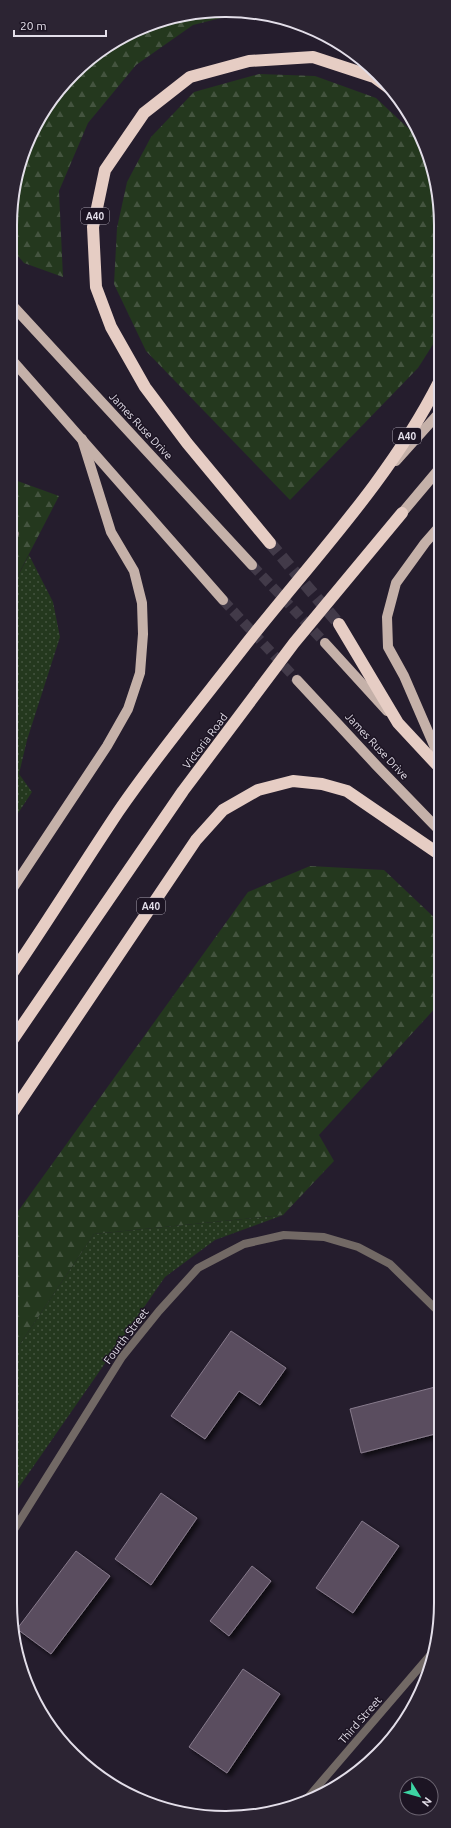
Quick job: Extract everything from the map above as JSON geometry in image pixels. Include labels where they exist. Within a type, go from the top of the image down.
[{"type":"highway","name":"A40","points":[[270,543],[187,443],[144,387],[111,327],[96,287],[93,227],[105,170],[144,113],[190,77],[248,60],[313,57],[371,76]]},
{"type":"highway","name":"A40","points":[[17,966],[118,812],[148,770],[266,619],[372,488],[411,430],[434,391]]},
{"type":"highway","name":"Victoria Road","points":[[17,1033],[183,791],[294,643],[402,513]]},
{"type":"highway","points":[[339,624],[398,722],[434,762]]},
{"type":"highway","name":"A40","points":[[17,1106],[196,840],[223,810],[258,790],[293,781],[322,784],[347,791],[434,851]]},
{"type":"main road","name":"James Ruse Drive","points":[[17,310],[252,565]]},
{"type":"main road","points":[[17,366],[223,600]]},
{"type":"main road","points":[[372,488],[434,420]]},
{"type":"main road","points":[[17,882],[107,746],[128,709],[140,674],[142,603],[134,571],[111,532],[82,439]]},
{"type":"main road","name":"Victoria Road","points":[[402,513],[434,475]]},
{"type":"main road","points":[[434,533],[396,583],[387,617],[388,647],[404,676],[434,745]]},
{"type":"main road","points":[[325,643],[398,722]]},
{"type":"main road","name":"James Ruse Drive","points":[[297,680],[434,825]]},
{"type":"lane","name":"Fourth Street","points":[[17,1525],[122,1357],[159,1311],[198,1268],[244,1244],[284,1235],[324,1237],[358,1247],[390,1264],[434,1307]]},
{"type":"lane","name":"Third Street","points":[[314,1791],[426,1660]]},
{"type":"green space","points":[[212,17],[225,17],[193,25],[136,65],[88,123],[59,191],[63,277],[24,263],[17,255],[17,212],[21,185],[28,158],[33,146],[45,121],[60,99],[88,69],[110,52],[133,39],[158,28],[172,24]]},
{"type":"green space","points":[[259,74],[315,76],[376,98],[411,130],[423,158],[427,172],[434,212],[434,343],[418,368],[290,500],[146,351],[114,284],[117,228],[127,182],[151,137],[194,92]]},
{"type":"green space","points":[[17,481],[59,496],[17,577]]},
{"type":"green space","points":[[29,555],[53,602],[60,637],[27,740],[19,774],[32,792],[17,815],[17,577]]},
{"type":"green space","points":[[310,866],[384,870],[434,917],[434,1009],[319,1135],[334,1161],[283,1215],[94,1234],[17,1349],[17,1213],[248,892]]},
{"type":"green space","points":[[283,1215],[215,1240],[165,1277],[17,1490],[17,1349],[94,1234]]},
{"type":"building","points":[[231,1331],[286,1368],[260,1405],[239,1391],[205,1439],[171,1416]]},
{"type":"building","points":[[434,1387],[434,1434],[361,1453],[350,1409]]},
{"type":"building","points":[[161,1493],[197,1518],[151,1585],[115,1559]]},
{"type":"building","points":[[362,1521],[399,1546],[353,1613],[316,1588]]},
{"type":"building","points":[[76,1551],[110,1576],[51,1654],[19,1631],[19,1627]]},
{"type":"building","points":[[252,1566],[271,1581],[229,1636],[210,1621]]},
{"type":"building","points":[[243,1669],[280,1694],[227,1773],[189,1747]]},
{"type":"tunnel","points":[[270,543],[339,624]]},
{"type":"tunnel","points":[[252,565],[325,643]]},
{"type":"tunnel","points":[[223,600],[297,680]]}]
